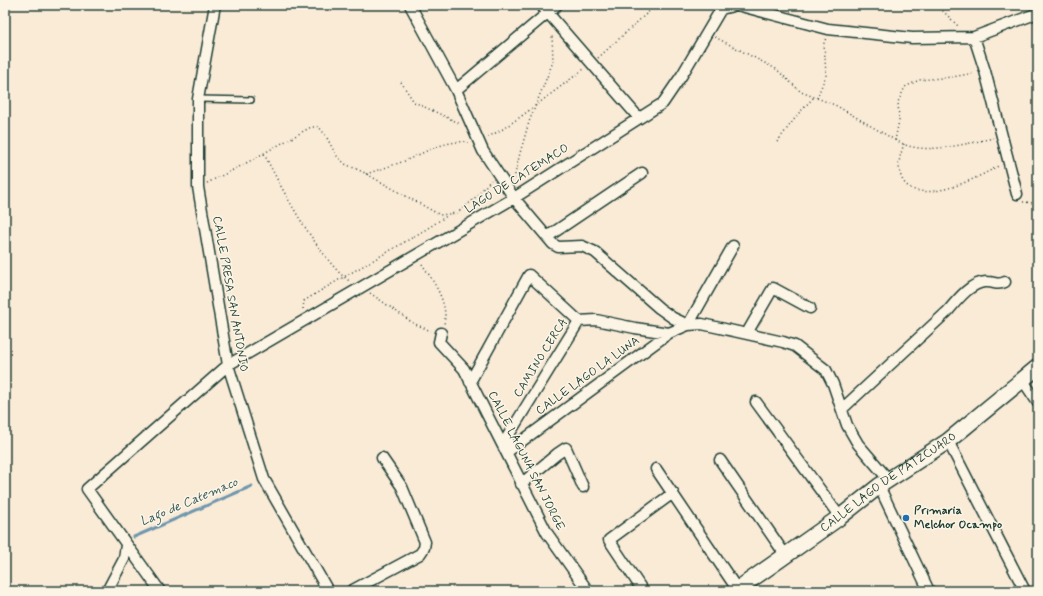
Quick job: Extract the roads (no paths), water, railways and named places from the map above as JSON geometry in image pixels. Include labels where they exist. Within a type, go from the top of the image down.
[{"type":"street","name":"CALLE PRESA SAN ANTONIO","points":[[215,5],[198,99],[198,188],[228,365],[264,479],[324,590]]},
{"type":"street","points":[[410,5],[456,90],[483,151],[512,195],[553,244],[558,246],[582,246],[595,252],[659,308],[673,318],[688,325],[702,324],[747,333],[795,346],[812,357],[826,370],[833,384],[847,425],[884,483],[929,591]]},
{"type":"street","points":[[456,90],[557,5]]},
{"type":"street","name":"LAGO DE CATEMACO","points":[[126,545],[87,489],[228,365],[416,255],[663,103],[707,33],[719,7],[737,5],[828,29],[912,38],[971,37],[1038,12]]},
{"type":"street","points":[[548,12],[639,118]]},
{"type":"street","points":[[971,37],[985,71],[1017,194]]},
{"type":"street","points":[[547,237],[642,173]]},
{"type":"street","points":[[688,325],[733,246]]},
{"type":"street","points":[[470,382],[529,275],[579,321],[596,320],[668,333]]},
{"type":"street","points":[[842,409],[948,311],[960,295],[975,286],[986,282],[1000,285],[1005,282]]},
{"type":"street","points":[[747,333],[773,288],[810,308]]},
{"type":"street","name":"CAMINO CERCA","points":[[507,452],[508,436],[579,321]]},
{"type":"street","name":"CALLE LAGO LA LUNA","points":[[507,452],[668,333],[688,325]]},
{"type":"street","name":"CALLE LAGUNA SAN JORGE","points":[[441,333],[439,342],[464,369],[547,533],[588,591]]},
{"type":"street","name":"CALLE LAGO DE PÁTZCUARO","points":[[736,590],[840,517],[884,483],[948,441],[1038,367]]},
{"type":"street","points":[[1022,380],[1038,403]]},
{"type":"street","points":[[756,402],[840,517]]},
{"type":"street","points":[[948,441],[1025,591]]},
{"type":"street","points":[[521,484],[566,448],[583,487]]},
{"type":"street","points":[[351,591],[420,554],[424,548],[425,542],[402,487],[382,458]]},
{"type":"street","points":[[720,460],[786,556]]},
{"type":"street","points":[[656,469],[736,590]]},
{"type":"street","points":[[643,591],[609,540],[673,493]]},
{"type":"street","points":[[107,591],[124,559],[126,545]]},
{"type":"street","points":[[126,545],[160,591]]},
{"type":"lane","points":[[198,99],[251,100]]},
{"type":"waterway","name":"Lago de Catemaco","points":[[134,537],[252,486]]},
{"type":"place","name":"Primaria Melchor Ocampo","points":[[906,518]]}]
